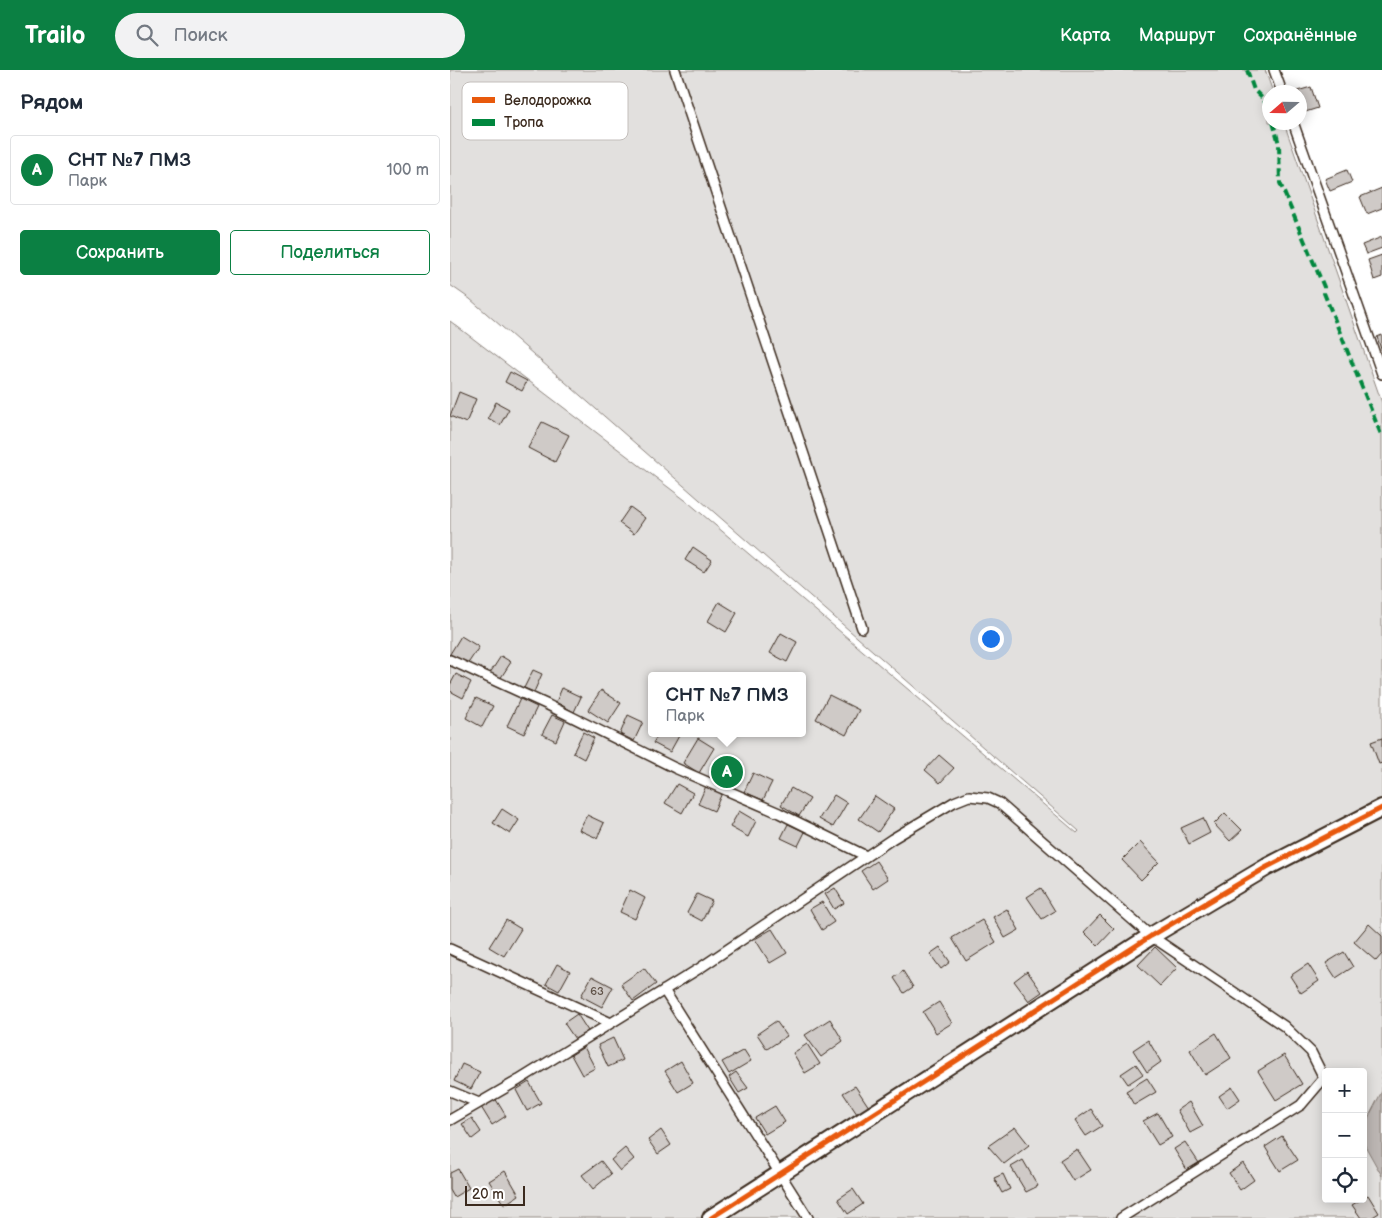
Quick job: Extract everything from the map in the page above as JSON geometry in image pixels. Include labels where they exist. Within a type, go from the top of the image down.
[{"type":"street","points":[[711,1218],[1151,936],[1267,867],[1382,808]]},
{"type":"lane","points":[[675,70],[862,628]]},
{"type":"lane","points":[[1274,70],[1279,85]]},
{"type":"lane","points":[[1296,130],[1382,374]]},
{"type":"lane","points":[[450,660],[548,705],[675,768],[779,813],[866,856]]},
{"type":"lane","points":[[450,1120],[700,968],[892,839],[954,802],[969,796],[988,798],[999,803],[1151,936],[1284,1026],[1312,1052],[1324,1078],[1300,1105],[1121,1218]]},
{"type":"lane","points":[[450,949],[612,1023]]},
{"type":"lane","points":[[664,990],[808,1218]]},
{"type":"lane","points":[[450,1091],[479,1104]]},
{"type":"shaded area","points":[[450,70],[1265,70],[1270,85],[1262,85],[1262,130],[1286,130],[1382,403],[1382,1218],[450,1218],[450,321],[689,503],[1077,833],[1079,831],[470,299],[450,285]]},
{"type":"shaded area","points":[[1382,1091],[1382,1176],[1367,1149],[1367,1120]]},
{"type":"building","points":[[1311,87],[1318,108],[1307,111],[1307,88]]},
{"type":"building","points":[[1347,170],[1352,182],[1330,191],[1325,179]]},
{"type":"building","points":[[1382,188],[1382,208],[1367,214],[1360,197]]},
{"type":"building","points":[[1382,237],[1382,248],[1366,254],[1362,245]]},
{"type":"building","points":[[1382,255],[1382,277],[1374,280],[1368,260]]},
{"type":"building","points":[[1382,335],[1382,352],[1377,337]]},
{"type":"building","points":[[510,372],[527,381],[522,391],[505,382]]},
{"type":"building","points":[[459,392],[476,399],[466,423],[450,416]]},
{"type":"building","points":[[496,402],[509,409],[500,425],[488,418]]},
{"type":"building","points":[[542,422],[569,435],[555,462],[528,448]]},
{"type":"building","points":[[630,507],[645,518],[634,534],[619,523]]},
{"type":"building","points":[[693,547],[712,560],[704,572],[685,560]]},
{"type":"building","points":[[719,602],[737,613],[726,632],[708,621]]},
{"type":"building","points":[[781,633],[797,642],[787,662],[770,653]]},
{"type":"building","points":[[461,636],[479,647],[467,665],[450,654]]},
{"type":"building","points":[[501,656],[511,662],[500,679],[490,673]]},
{"type":"building","points":[[533,670],[542,674],[534,692],[524,688]]},
{"type":"building","points":[[456,674],[471,682],[463,698],[450,691],[450,685]]},
{"type":"building","points":[[562,688],[581,697],[574,712],[556,702]]},
{"type":"building","points":[[601,690],[621,703],[608,723],[588,710]]},
{"type":"building","points":[[829,695],[859,710],[846,735],[816,719]]},
{"type":"building","points":[[476,698],[493,706],[482,727],[466,718]]},
{"type":"building","points":[[520,699],[537,707],[524,734],[507,726]]},
{"type":"building","points":[[552,715],[565,721],[556,741],[542,734]]},
{"type":"building","points":[[628,715],[643,722],[634,741],[620,734]]},
{"type":"building","points":[[583,732],[594,738],[584,759],[573,753]]},
{"type":"building","points":[[657,737],[678,737],[670,752],[653,743]]},
{"type":"building","points":[[698,738],[714,748],[699,773],[683,763]]},
{"type":"building","points":[[1382,738],[1382,763],[1379,764],[1371,742]]},
{"type":"building","points":[[939,755],[954,768],[940,783],[925,770]]},
{"type":"building","points":[[724,756],[740,764],[730,784],[713,776]]},
{"type":"building","points":[[753,773],[772,782],[763,800],[744,792]]},
{"type":"building","points":[[677,784],[693,793],[682,813],[665,803]]},
{"type":"building","points":[[706,786],[722,793],[714,811],[698,804]]},
{"type":"building","points":[[791,788],[810,799],[799,816],[781,805]]},
{"type":"building","points":[[834,795],[847,803],[833,827],[819,819]]},
{"type":"building","points":[[875,796],[894,809],[878,832],[859,819]]},
{"type":"building","points":[[502,809],[519,820],[510,834],[493,823]]},
{"type":"building","points":[[739,811],[756,821],[748,837],[730,827]]},
{"type":"building","points":[[1225,813],[1242,830],[1230,841],[1214,824]]},
{"type":"building","points":[[587,815],[604,823],[597,838],[579,830]]},
{"type":"building","points":[[1203,818],[1210,833],[1189,844],[1181,828]]},
{"type":"building","points":[[788,824],[805,832],[798,846],[781,838]]},
{"type":"building","points":[[1140,842],[1159,862],[1141,880],[1122,860]]},
{"type":"building","points":[[876,861],[888,879],[873,889],[861,871]]},
{"type":"building","points":[[835,888],[844,903],[834,909],[825,894]]},
{"type":"building","points":[[1041,888],[1055,911],[1042,919],[1027,897]]},
{"type":"building","points":[[630,890],[645,898],[635,919],[620,912]]},
{"type":"building","points":[[697,894],[712,901],[702,921],[687,913]]},
{"type":"building","points":[[822,902],[834,922],[822,930],[810,909]]},
{"type":"building","points":[[1007,909],[1019,930],[1005,938],[993,917]]},
{"type":"building","points":[[1100,915],[1114,929],[1098,946],[1084,932]]},
{"type":"building","points":[[506,920],[521,929],[504,956],[489,947]]},
{"type":"building","points":[[982,920],[996,942],[966,961],[952,938]]},
{"type":"building","points":[[1369,924],[1382,936],[1382,954],[1376,961],[1354,942]]},
{"type":"building","points":[[772,929],[787,953],[770,963],[755,939]]},
{"type":"building","points":[[940,947],[950,962],[941,969],[930,954]]},
{"type":"building","points":[[1155,947],[1177,968],[1160,986],[1138,965]]},
{"type":"building","points":[[1344,952],[1353,967],[1336,978],[1326,963]]},
{"type":"building","points":[[557,964],[570,971],[559,991],[546,984]]},
{"type":"building","points":[[1308,964],[1319,981],[1301,993],[1290,976]]},
{"type":"building","points":[[644,968],[656,984],[633,1001],[621,984]]},
{"type":"building","points":[[903,971],[913,987],[904,993],[894,978]]},
{"type":"building","points":[[1027,971],[1042,992],[1029,1001],[1014,981]]},
{"type":"building","points":[[592,976],[613,987],[602,1007],[581,996]]},
{"type":"building","points":[[939,1002],[952,1023],[936,1033],[923,1012]]},
{"type":"building","points":[[577,1014],[588,1031],[575,1039],[564,1023]]},
{"type":"building","points":[[830,1019],[843,1041],[821,1057],[805,1035]]},
{"type":"building","points":[[776,1021],[787,1036],[767,1049],[757,1034]]},
{"type":"building","points":[[1216,1033],[1231,1058],[1205,1075],[1190,1050]]},
{"type":"building","points":[[613,1038],[623,1060],[608,1067],[598,1045]]},
{"type":"building","points":[[1148,1040],[1161,1062],[1147,1072],[1133,1050]]},
{"type":"building","points":[[807,1044],[820,1064],[805,1073],[793,1053]]},
{"type":"building","points":[[584,1047],[595,1068],[582,1075],[571,1055]]},
{"type":"building","points":[[744,1050],[751,1061],[729,1074],[722,1062]]},
{"type":"building","points":[[1284,1055],[1302,1084],[1276,1100],[1258,1071]]},
{"type":"building","points":[[681,1061],[693,1083],[678,1092],[665,1071]]},
{"type":"building","points":[[462,1064],[480,1072],[471,1089],[454,1081]]},
{"type":"building","points":[[1136,1064],[1143,1074],[1128,1084],[1121,1074]]},
{"type":"building","points":[[736,1072],[748,1088],[739,1093],[729,1077]]},
{"type":"building","points":[[1147,1078],[1156,1092],[1134,1105],[1126,1091]]},
{"type":"building","points":[[529,1082],[541,1103],[527,1111],[516,1090]]},
{"type":"building","points":[[855,1086],[869,1107],[857,1114],[843,1093]]},
{"type":"building","points":[[1232,1087],[1240,1099],[1227,1108],[1219,1096]]},
{"type":"building","points":[[495,1098],[506,1116],[492,1125],[481,1107]]},
{"type":"building","points":[[1189,1102],[1203,1126],[1190,1133],[1177,1110]]},
{"type":"building","points":[[775,1106],[785,1122],[765,1134],[755,1118]]},
{"type":"building","points":[[1091,1109],[1102,1126],[1086,1136],[1075,1120]]},
{"type":"building","points":[[1158,1113],[1172,1137],[1158,1145],[1143,1121]]},
{"type":"building","points":[[472,1118],[481,1132],[472,1139],[462,1124]]},
{"type":"building","points":[[1015,1127],[1029,1145],[1004,1164],[988,1146]]},
{"type":"building","points":[[661,1130],[671,1145],[658,1154],[648,1140]]},
{"type":"building","points":[[1282,1136],[1298,1160],[1280,1171],[1265,1147]]},
{"type":"building","points":[[1185,1142],[1199,1163],[1187,1170],[1174,1149]]},
{"type":"building","points":[[625,1148],[634,1159],[620,1171],[611,1160]]},
{"type":"building","points":[[1077,1149],[1091,1170],[1073,1181],[1060,1160]]},
{"type":"building","points":[[1023,1160],[1038,1186],[1026,1192],[1011,1167]]},
{"type":"building","points":[[601,1161],[611,1174],[593,1189],[582,1175]]},
{"type":"building","points":[[1243,1163],[1254,1180],[1240,1190],[1229,1173]]},
{"type":"building","points":[[458,1169],[469,1188],[454,1197],[450,1190],[450,1173]]},
{"type":"building","points":[[505,1171],[519,1195],[504,1205],[489,1181]]},
{"type":"building","points":[[1003,1174],[1010,1189],[1002,1193],[994,1178]]},
{"type":"building","points":[[853,1189],[863,1204],[848,1214],[838,1199]]},
{"type":"building","points":[[1367,1196],[1379,1213],[1371,1218],[1361,1218],[1352,1205],[1355,1203],[1367,1203]]},
{"type":"marked path","points":[[1247,70],[1254,90],[1262,98]]},
{"type":"marked path","points":[[1275,130],[1279,144],[1280,183],[1324,287],[1324,293],[1382,437]]},
{"type":"cycle path","points":[[711,1218],[1151,936],[1267,867],[1382,808]]},
{"type":"place","name":"СНТ №7 ПМЗ","points":[[727,772]]}]
